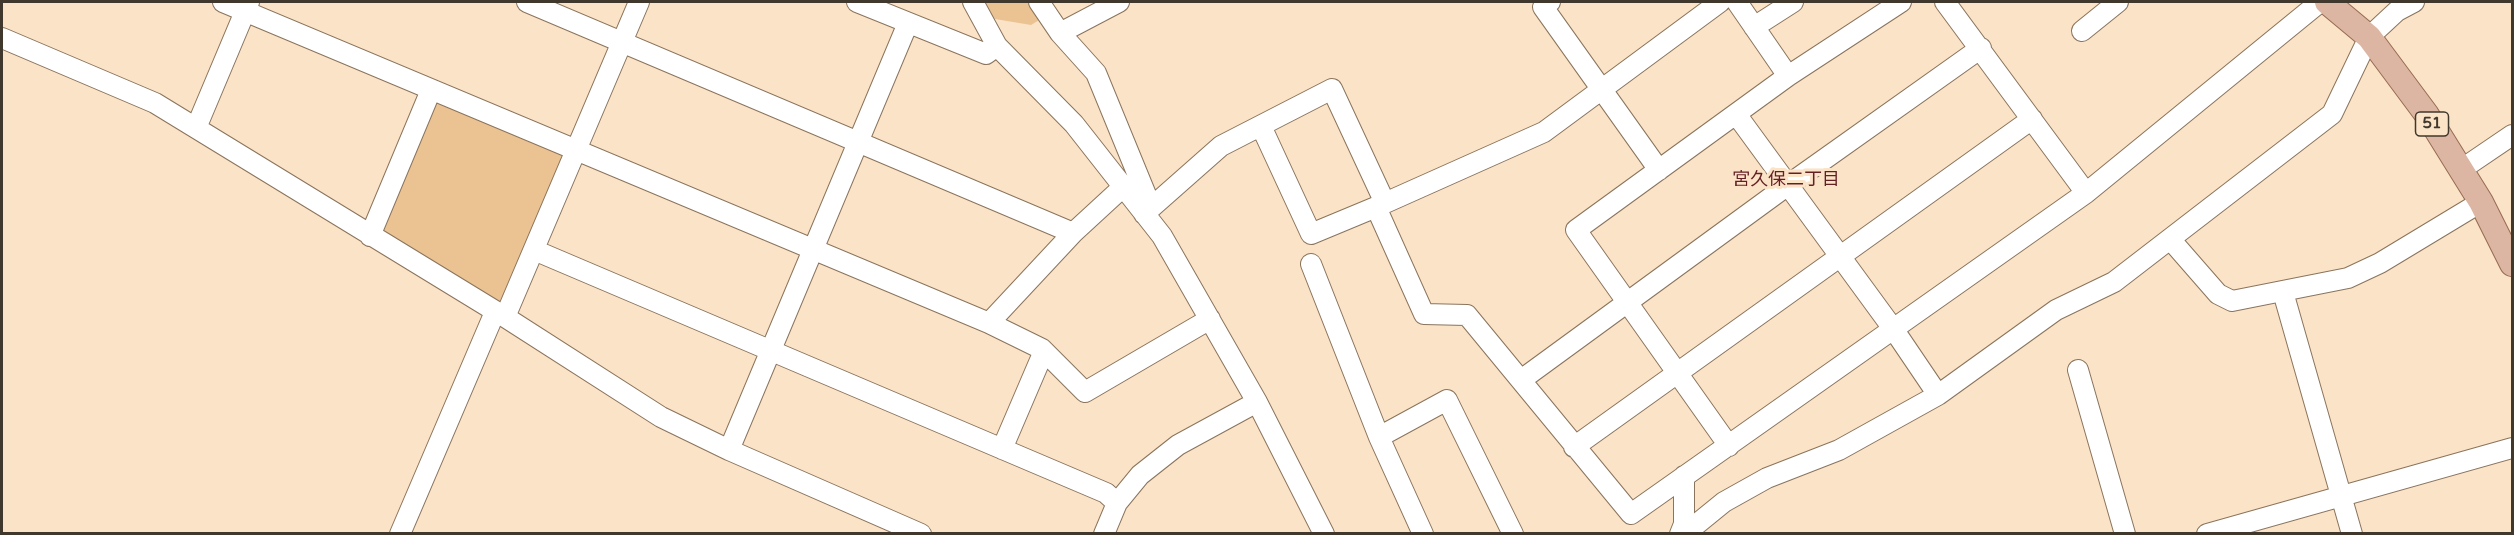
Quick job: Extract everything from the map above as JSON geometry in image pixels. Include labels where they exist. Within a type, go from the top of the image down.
[{"type":"main road","name":"51","points":[[2327,2],[2369,37],[2427,115],[2481,202],[2512,264]]},
{"type":"street","points":[[222,2],[247,6],[431,90],[989,323],[1044,351],[1085,392],[1210,319]]},
{"type":"street","points":[[527,2],[1073,232]]},
{"type":"street","points":[[400,534],[500,315],[534,250],[639,2]]},
{"type":"street","points":[[857,2],[986,54],[997,46]]},
{"type":"street","points":[[973,2],[997,46],[1074,124],[1123,188],[1147,211]]},
{"type":"street","points":[[1039,2],[1060,33],[1096,73],[1147,211],[1257,402],[1324,534]]},
{"type":"street","points":[[1060,33],[1119,2]]},
{"type":"street","points":[[1550,2],[1543,7],[1659,170]]},
{"type":"street","points":[[1261,126],[1311,234],[1544,132],[1720,2]]},
{"type":"street","points":[[1737,2],[1788,76]]},
{"type":"street","points":[[1754,27],[1793,2]]},
{"type":"street","points":[[1729,446],[1576,230],[1788,76],[1901,2]]},
{"type":"street","points":[[1945,2],[2086,194]]},
{"type":"street","points":[[2082,31],[2118,2]]},
{"type":"street","points":[[1147,211],[1221,146],[1332,89],[1424,314],[1467,315],[1631,514],[2086,194],[2320,2]]},
{"type":"street","points":[[1684,476],[1682,529],[1692,528],[1724,502],[1750,488],[1839,450],[1938,395],[2056,310],[2114,282],[2332,114],[2369,37],[2397,11],[2414,2]]},
{"type":"street","points":[[196,128],[247,6]]},
{"type":"street","points":[[729,450],[908,23]]},
{"type":"street","points":[[2,38],[155,103],[661,417],[729,450],[921,534]]},
{"type":"street","points":[[1521,380],[1788,185],[1981,48]]},
{"type":"street","points":[[370,236],[431,90]]},
{"type":"street","points":[[1736,114],[1894,330],[1938,395]]},
{"type":"street","points":[[1575,447],[2032,119]]},
{"type":"street","points":[[2462,169],[2512,135]]},
{"type":"street","points":[[989,323],[1073,232],[1123,188]]},
{"type":"street","points":[[2170,239],[2218,294],[2232,301],[2348,278],[2481,202]]},
{"type":"street","points":[[534,250],[1106,493],[1117,503]]},
{"type":"street","points":[[1311,264],[1379,437],[1423,534]]},
{"type":"street","points":[[2283,292],[2352,534]]},
{"type":"street","points":[[1002,449],[1044,351]]},
{"type":"street","points":[[2078,370],[2126,534]]},
{"type":"street","points":[[1379,437],[1447,400],[1513,534]]},
{"type":"street","points":[[1104,534],[1117,503],[1140,475],[1178,445],[1257,402]]},
{"type":"street","points":[[2207,534],[2512,448]]},
{"type":"shaded area","points":[[979,2],[1030,2],[1041,19],[1031,25],[995,19]]},
{"type":"shaded area","points":[[431,90],[576,150],[505,317],[370,236]]},
{"type":"district","name":"宮久保二丁目","points":[[1786,180]]}]
